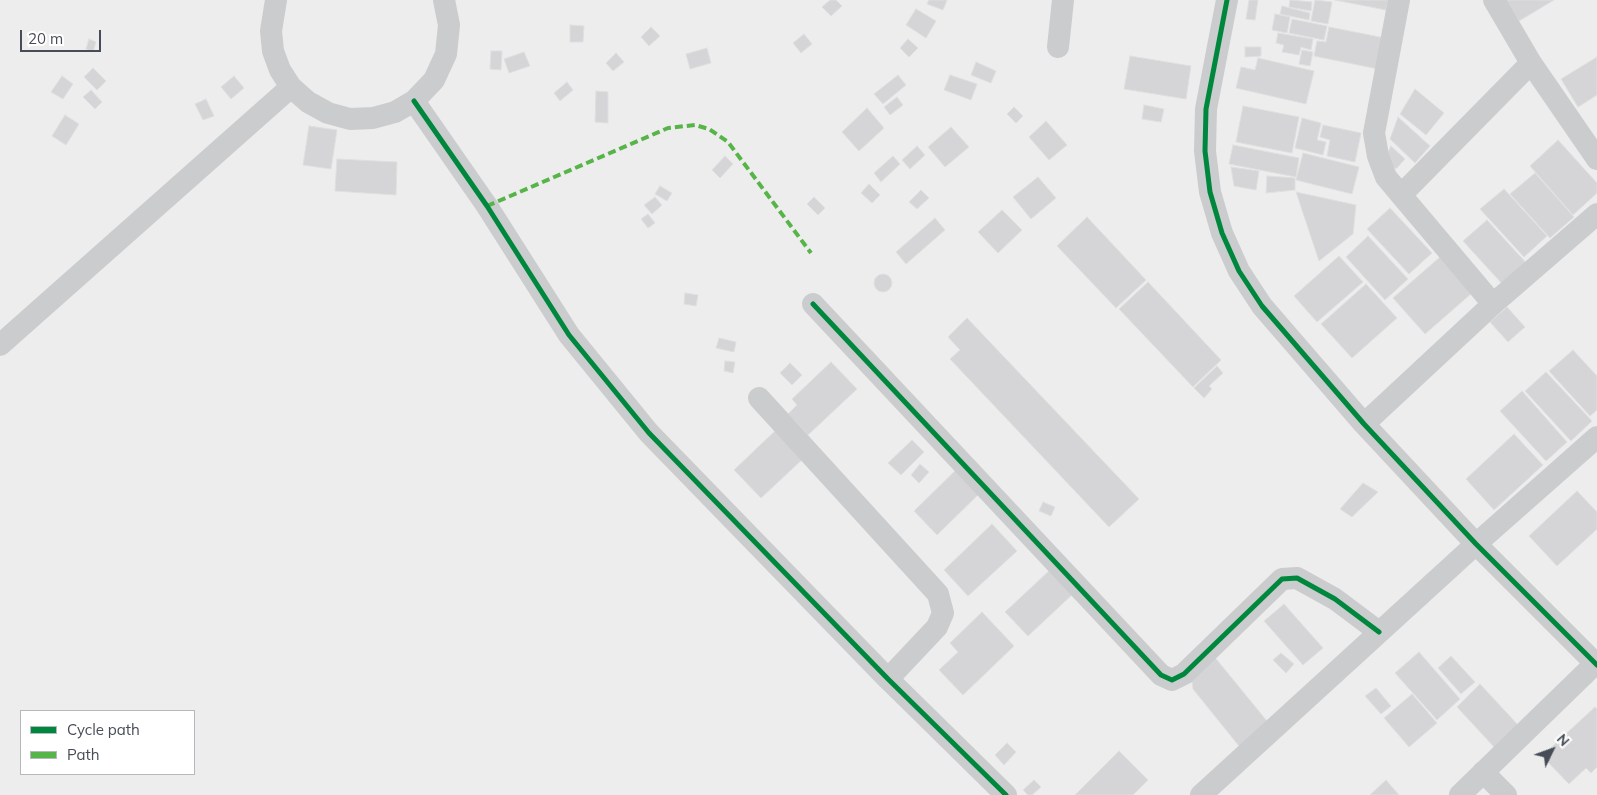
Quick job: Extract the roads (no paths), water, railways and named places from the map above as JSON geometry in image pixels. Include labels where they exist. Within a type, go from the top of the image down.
[{"type":"street","points":[[276,0],[271,31],[273,51],[280,70],[291,87],[315,106],[328,113],[350,118],[373,118],[388,114],[414,101],[434,80],[446,54],[449,25],[444,0]]},
{"type":"street","points":[[1058,47],[1063,0]]},
{"type":"street","points":[[1227,0],[1206,109],[1205,151],[1210,192],[1222,233],[1239,271],[1262,306],[1364,424],[1476,544],[1596,663],[1460,795]]},
{"type":"street","points":[[1399,0],[1374,133],[1378,156],[1386,177],[1493,304]]},
{"type":"street","points":[[1494,0],[1531,63],[1597,159]]},
{"type":"street","points":[[1400,195],[1531,63]]},
{"type":"street","points":[[0,345],[291,87]]},
{"type":"street","points":[[414,101],[487,206],[569,335],[649,433],[888,679],[1006,795]]},
{"type":"street","points":[[1364,424],[1493,304],[1597,214]]},
{"type":"street","points":[[813,304],[1160,675],[1172,680],[1184,674],[1282,578],[1297,578],[1335,599],[1379,632]]},
{"type":"street","points":[[759,398],[938,594],[943,612],[937,627],[888,679]]},
{"type":"street","points":[[1201,795],[1476,544],[1597,437]]},
{"type":"street","points":[[1483,772],[1506,795]]}]
